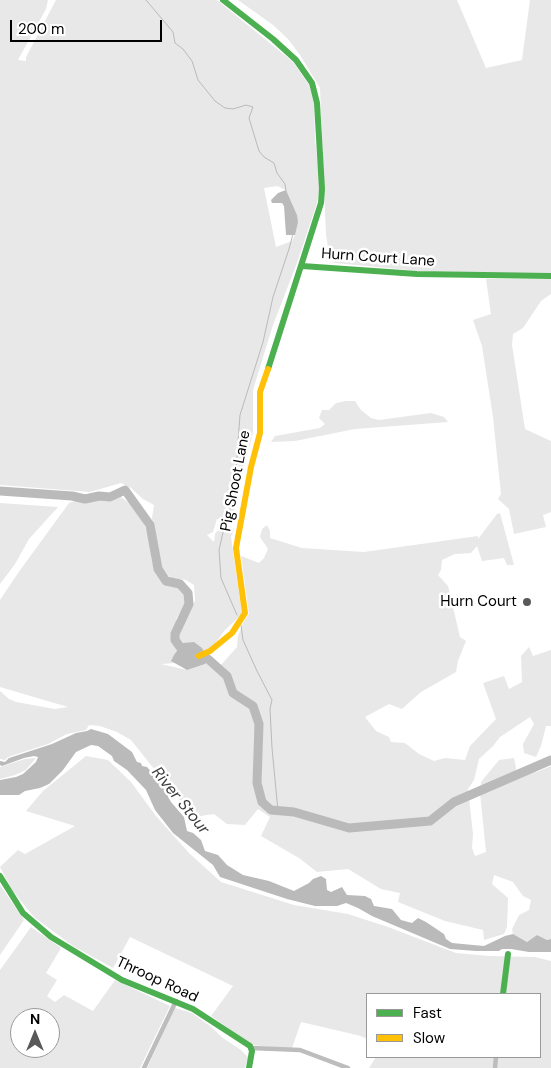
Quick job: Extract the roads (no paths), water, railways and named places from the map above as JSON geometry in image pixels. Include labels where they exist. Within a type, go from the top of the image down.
[{"type":"street","name":"Hurn Court Lane","points":[[223,0],[273,39],[296,60],[312,83],[317,103],[322,189],[321,203],[302,266],[417,274],[551,276]]},
{"type":"street","name":"Pig Shoot Lane","points":[[199,656],[210,651],[232,633],[245,613],[236,548],[260,433],[260,392],[302,266]]},
{"type":"street","name":"Throop Road","points":[[0,876],[23,913],[51,937],[122,980],[193,1009],[251,1048]]},
{"type":"street","points":[[503,993],[508,954]]},
{"type":"street","points":[[144,1068],[176,1001]]},
{"type":"street","points":[[249,1068],[252,1057],[251,1048],[300,1050],[348,1068]]},
{"type":"waterway","points":[[146,0],[173,32],[175,43],[183,49],[192,61],[198,80],[215,101],[225,108],[233,109],[246,105],[253,107],[249,118],[259,151],[264,157],[274,163],[277,173],[285,184],[286,191]]},
{"type":"waterway","points":[[237,615],[221,578],[219,550],[234,497],[240,415],[263,342],[273,297],[293,234]]},
{"type":"waterway","points":[[0,491],[72,496],[85,499],[99,496],[110,497],[125,490],[150,525],[158,569],[166,581],[180,584],[188,593],[189,604],[175,634],[175,640],[186,655],[208,659],[227,676],[233,693],[253,706],[259,724],[257,783],[262,802],[271,810],[294,812],[349,828],[430,821],[454,802],[551,760]]},
{"type":"waterway","points":[[241,625],[243,640],[272,700],[270,709],[272,748],[278,811]]},
{"type":"place","name":"Hurn Court","points":[[527,602]]},
{"type":"water label","name":"River Stour","points":[[180,801]]}]
